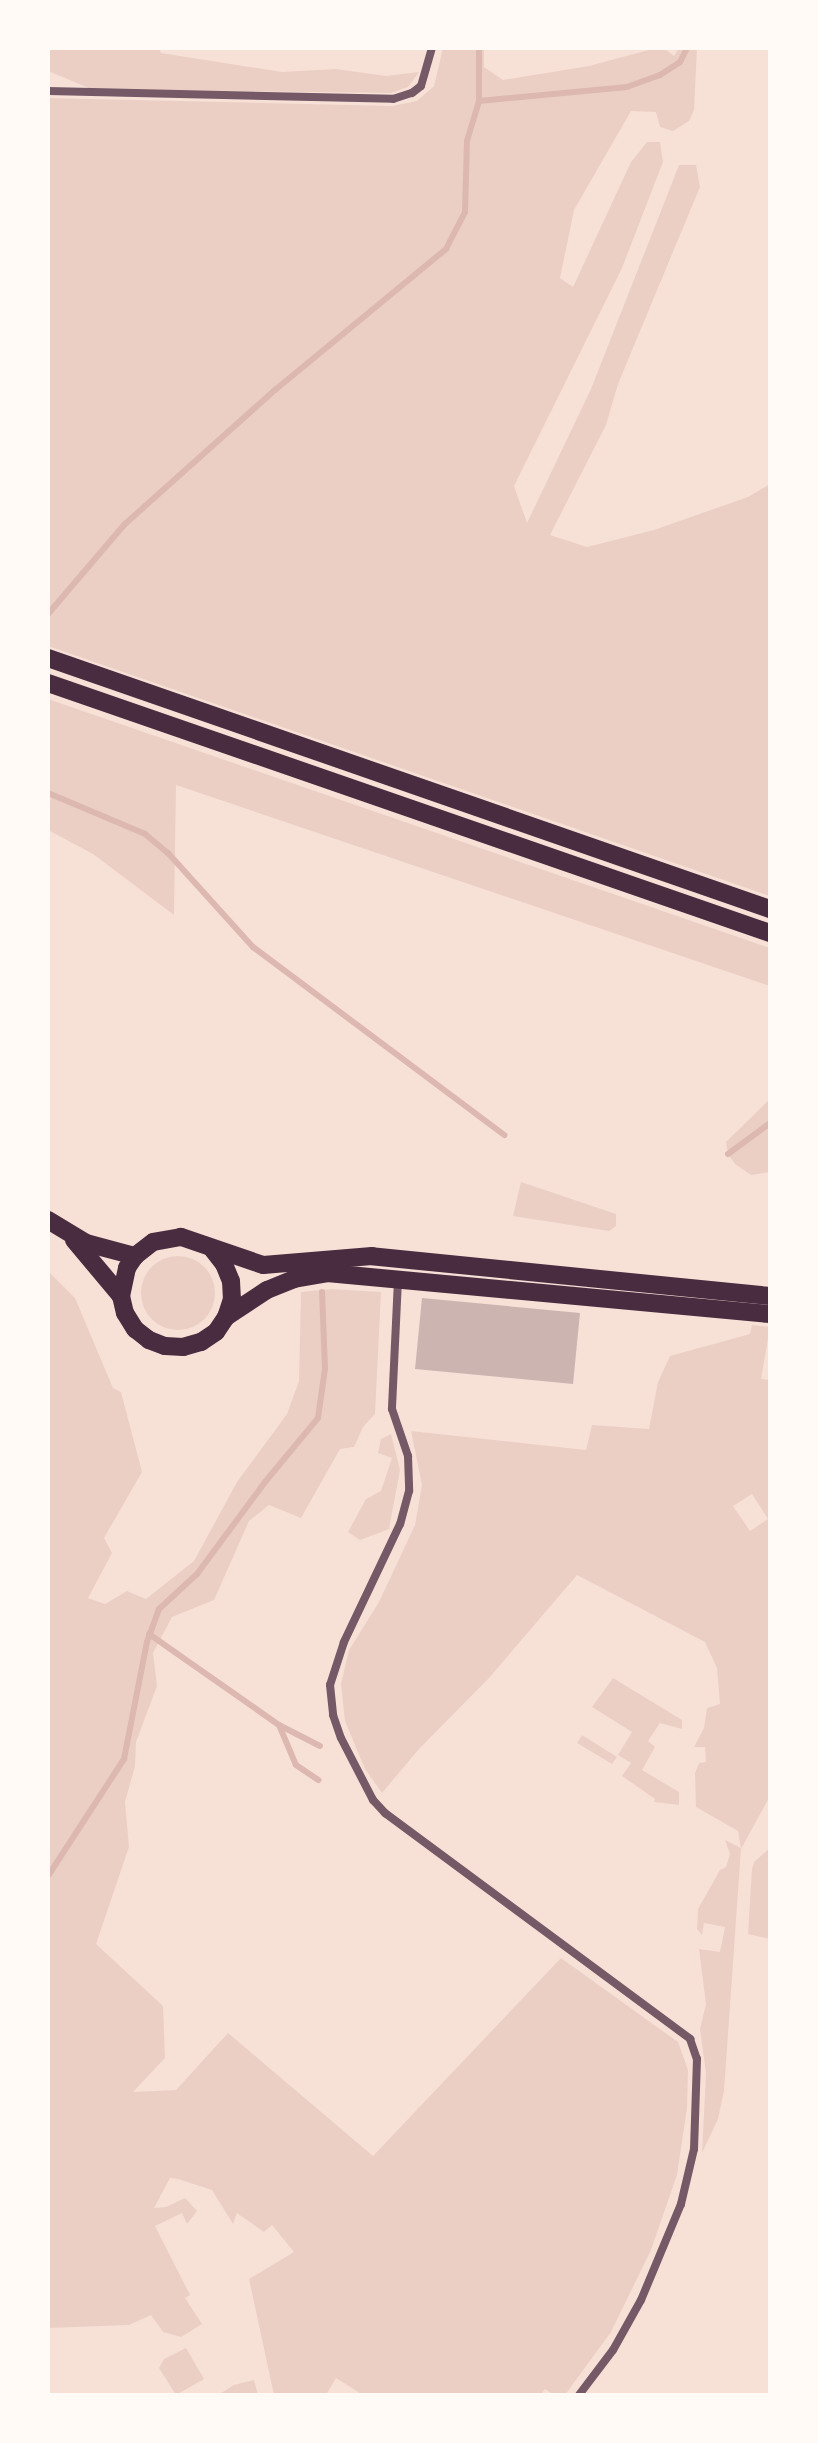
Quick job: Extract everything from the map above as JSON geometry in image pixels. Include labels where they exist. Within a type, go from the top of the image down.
[{"type":"main road","points":[[48,658],[770,909]]},
{"type":"main road","points":[[48,683],[770,933]]},
{"type":"main road","points":[[48,1220],[71,1237],[121,1296]]},
{"type":"main road","points":[[71,1237],[98,1248],[135,1256]]},
{"type":"main road","points":[[212,1249],[224,1264],[231,1281],[232,1299],[226,1317],[216,1332],[201,1342],[183,1347],[165,1346],[149,1340],[135,1329],[125,1313],[122,1282],[135,1256],[153,1242],[167,1238],[195,1240],[212,1249],[263,1265],[372,1256],[770,1296]]},
{"type":"main road","points":[[226,1317],[267,1290],[302,1277],[335,1273],[770,1314]]},
{"type":"street","points":[[48,91],[393,99],[412,93],[421,86],[432,48]]},
{"type":"street","points":[[398,1277],[392,1409],[408,1456],[409,1491],[400,1524],[344,1642],[330,1685],[333,1715],[341,1738],[373,1800],[385,1813],[690,2039],[697,2059],[694,2149],[681,2204],[641,2300],[613,2350],[579,2395]]},
{"type":"shaded area","points":[[48,48],[159,48],[161,53],[282,72],[336,69],[386,76],[419,72],[408,87],[391,93],[91,89],[48,71]]},
{"type":"shaded area","points":[[443,48],[484,48],[484,67],[503,80],[589,66],[656,48],[664,48],[674,56],[679,48],[697,48],[694,110],[689,121],[673,131],[660,127],[656,112],[631,111],[574,210],[560,278],[573,287],[631,162],[647,142],[660,142],[663,162],[622,268],[514,486],[527,523],[591,389],[679,165],[696,165],[700,187],[618,384],[606,425],[550,535],[587,547],[654,530],[748,497],[770,484],[770,896],[48,646],[48,98],[392,106],[417,101],[434,86]]},
{"type":"shaded area","points":[[48,699],[770,948],[770,986],[176,785],[174,915],[93,854],[48,830]]},
{"type":"shaded area","points":[[770,1099],[770,1172],[751,1175],[735,1164],[728,1154],[726,1142]]},
{"type":"shaded area","points":[[521,1182],[616,1214],[616,1226],[609,1231],[513,1216]]},
{"type":"shaded area","points":[[178,1256],[199,1262],[209,1272],[215,1293],[209,1314],[199,1324],[178,1330],[157,1324],[147,1314],[141,1293],[147,1272],[157,1262]]},
{"type":"shaded area","points":[[48,1271],[75,1298],[113,1388],[121,1392],[142,1472],[104,1538],[112,1553],[88,1598],[105,1604],[127,1591],[146,1599],[194,1561],[237,1482],[287,1414],[299,1381],[301,1292],[331,1289],[381,1292],[375,1414],[363,1427],[354,1447],[340,1449],[301,1518],[269,1505],[249,1521],[214,1600],[172,1617],[153,1653],[157,1686],[136,1742],[135,1766],[125,1802],[129,1847],[96,1944],[163,2006],[165,2058],[133,2092],[176,2090],[228,2033],[373,2156],[561,1958],[678,2042],[688,2070],[687,2108],[677,2175],[651,2250],[611,2332],[565,2395],[554,2395],[545,2389],[541,2395],[363,2395],[336,2378],[326,2395],[274,2395],[249,2279],[294,2252],[272,2225],[264,2232],[237,2213],[233,2224],[212,2190],[178,2179],[170,2178],[154,2208],[166,2207],[185,2198],[197,2211],[187,2224],[182,2213],[155,2226],[190,2295],[185,2298],[202,2324],[181,2337],[163,2332],[151,2315],[129,2325],[48,2328]]},
{"type":"shaded area","points":[[752,1325],[770,1327],[761,1379],[770,1380],[770,1796],[741,1849],[724,2091],[718,2119],[702,2153],[706,2073],[700,2029],[706,2004],[699,1949],[720,1952],[725,1927],[704,1923],[702,1935],[697,1929],[698,1909],[720,1870],[726,1867],[730,1854],[725,1840],[741,1848],[738,1831],[696,1807],[695,1773],[699,1763],[706,1762],[705,1747],[694,1747],[704,1728],[707,1708],[720,1704],[717,1668],[705,1642],[577,1575],[489,1678],[419,1749],[382,1793],[365,1769],[345,1721],[341,1684],[349,1650],[379,1602],[415,1525],[422,1485],[411,1431],[586,1450],[592,1425],[649,1429],[658,1382],[670,1356],[750,1334]],"holes":[[[752,1494],[768,1519],[750,1531],[733,1506]]]},
{"type":"shaded area","points":[[391,1434],[400,1470],[389,1529],[360,1540],[348,1532],[366,1499],[381,1491],[392,1458],[378,1453],[381,1439]]},
{"type":"shaded area","points":[[613,1678],[682,1720],[682,1729],[660,1723],[648,1741],[655,1747],[642,1770],[679,1792],[679,1805],[654,1802],[655,1799],[622,1776],[631,1763],[618,1755],[632,1732],[592,1707]]},
{"type":"shaded area","points":[[582,1735],[617,1757],[612,1764],[577,1743]]},
{"type":"shaded area","points":[[770,1848],[770,1939],[748,1934],[752,1869],[754,1862]]},
{"type":"shaded area","points":[[186,2348],[204,2379],[176,2395],[159,2368],[164,2359]]},
{"type":"shaded area","points":[[254,2380],[258,2395],[218,2395],[234,2385]]},
{"type":"building","points":[[422,1298],[580,1313],[573,1384],[415,1369]]},
{"type":"waterway","points":[[48,614],[125,524],[275,390],[446,249],[465,212],[467,141],[479,101],[479,48]]},
{"type":"waterway","points":[[479,101],[627,87],[660,75],[680,62],[687,48]]},
{"type":"waterway","points":[[48,793],[145,834],[168,853],[253,947],[504,1135]]},
{"type":"waterway","points":[[728,1154],[770,1123]]},
{"type":"waterway","points":[[48,1876],[124,1759],[147,1642],[159,1609],[197,1574],[265,1482],[318,1418],[325,1369],[322,1292]]},
{"type":"waterway","points":[[149,1634],[279,1725],[320,1746]]},
{"type":"waterway","points":[[279,1725],[296,1765],[318,1780]]}]
